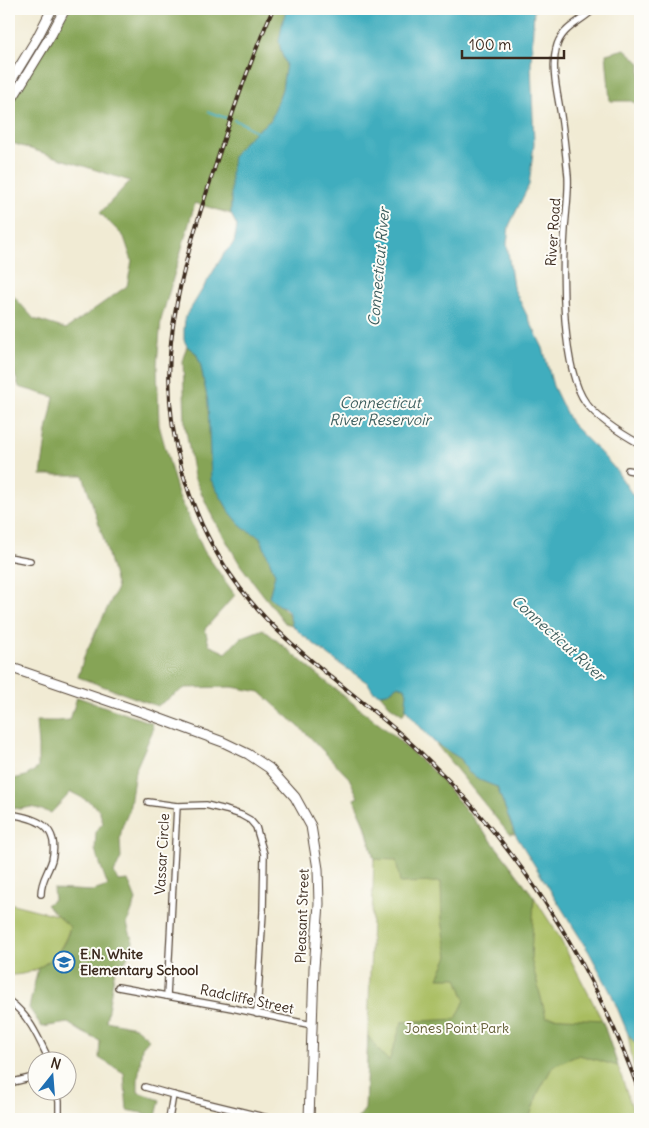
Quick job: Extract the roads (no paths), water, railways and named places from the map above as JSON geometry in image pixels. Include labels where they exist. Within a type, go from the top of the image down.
[{"type":"street","points":[[9,84],[52,9]]},
{"type":"street","points":[[9,104],[65,9]]},
{"type":"street","name":"River Road","points":[[594,9],[561,36],[556,48],[554,74],[562,117],[569,190],[563,274],[565,321],[570,360],[576,384],[586,403],[605,421],[640,444]]},
{"type":"street","points":[[628,470],[640,472]]},
{"type":"street","points":[[9,557],[30,561]]},
{"type":"street","name":"Pleasant Street","points":[[9,667],[223,742],[248,754],[269,768],[295,797],[311,826],[318,868],[319,904],[309,1119]]},
{"type":"street","points":[[148,802],[177,806]]},
{"type":"street","name":"Vassar Circle","points":[[167,996],[177,806],[206,805],[241,815],[250,820],[256,827],[264,854],[263,912],[257,1014]]},
{"type":"street","points":[[9,814],[37,821],[48,828],[53,844],[52,861],[41,885],[41,894]]},
{"type":"street","name":"Radcliffe Street","points":[[118,987],[312,1025]]},
{"type":"street","points":[[9,1002],[18,1008],[30,1023],[44,1050]]},
{"type":"street","points":[[9,1083],[28,1078]]},
{"type":"street","points":[[145,1087],[272,1119]]},
{"type":"street","points":[[169,1119],[173,1095]]},
{"type":"street","points":[[59,1100],[59,1119]]},
{"type":"water","name":"Connecticut River Reservoir","points":[[287,9],[534,9],[531,64],[534,144],[529,185],[509,226],[507,244],[513,287],[543,348],[553,386],[571,423],[616,470],[640,506],[640,1049],[628,1034],[611,993],[589,952],[515,834],[497,787],[482,781],[468,772],[461,759],[435,743],[406,710],[407,693],[405,688],[398,685],[387,693],[380,694],[373,691],[368,683],[340,664],[292,625],[288,611],[269,597],[275,574],[260,537],[243,528],[229,511],[211,480],[208,402],[200,362],[196,353],[187,346],[184,340],[185,318],[225,252],[234,243],[237,226],[231,214],[233,156],[242,144],[271,120],[282,89],[286,64],[279,41]]},
{"type":"waterway","points":[[209,112],[226,118]]},
{"type":"waterway","points":[[234,120],[256,132]]},
{"type":"railway","points":[[273,9],[240,91],[205,196],[177,300],[171,342],[169,375],[175,440],[182,471],[193,502],[221,561],[257,609],[297,648],[404,737],[443,775],[513,857],[544,901],[598,994],[640,1094]]},
{"type":"place","name":"E.N. White Elementary School","points":[[64,962]]},
{"type":"water label","name":"Connecticut River","points":[[379,267]]},
{"type":"water label","name":"Connecticut River","points":[[558,638]]},
{"type":"park label","name":"Jones Point Park","points":[[457,1028]]}]
